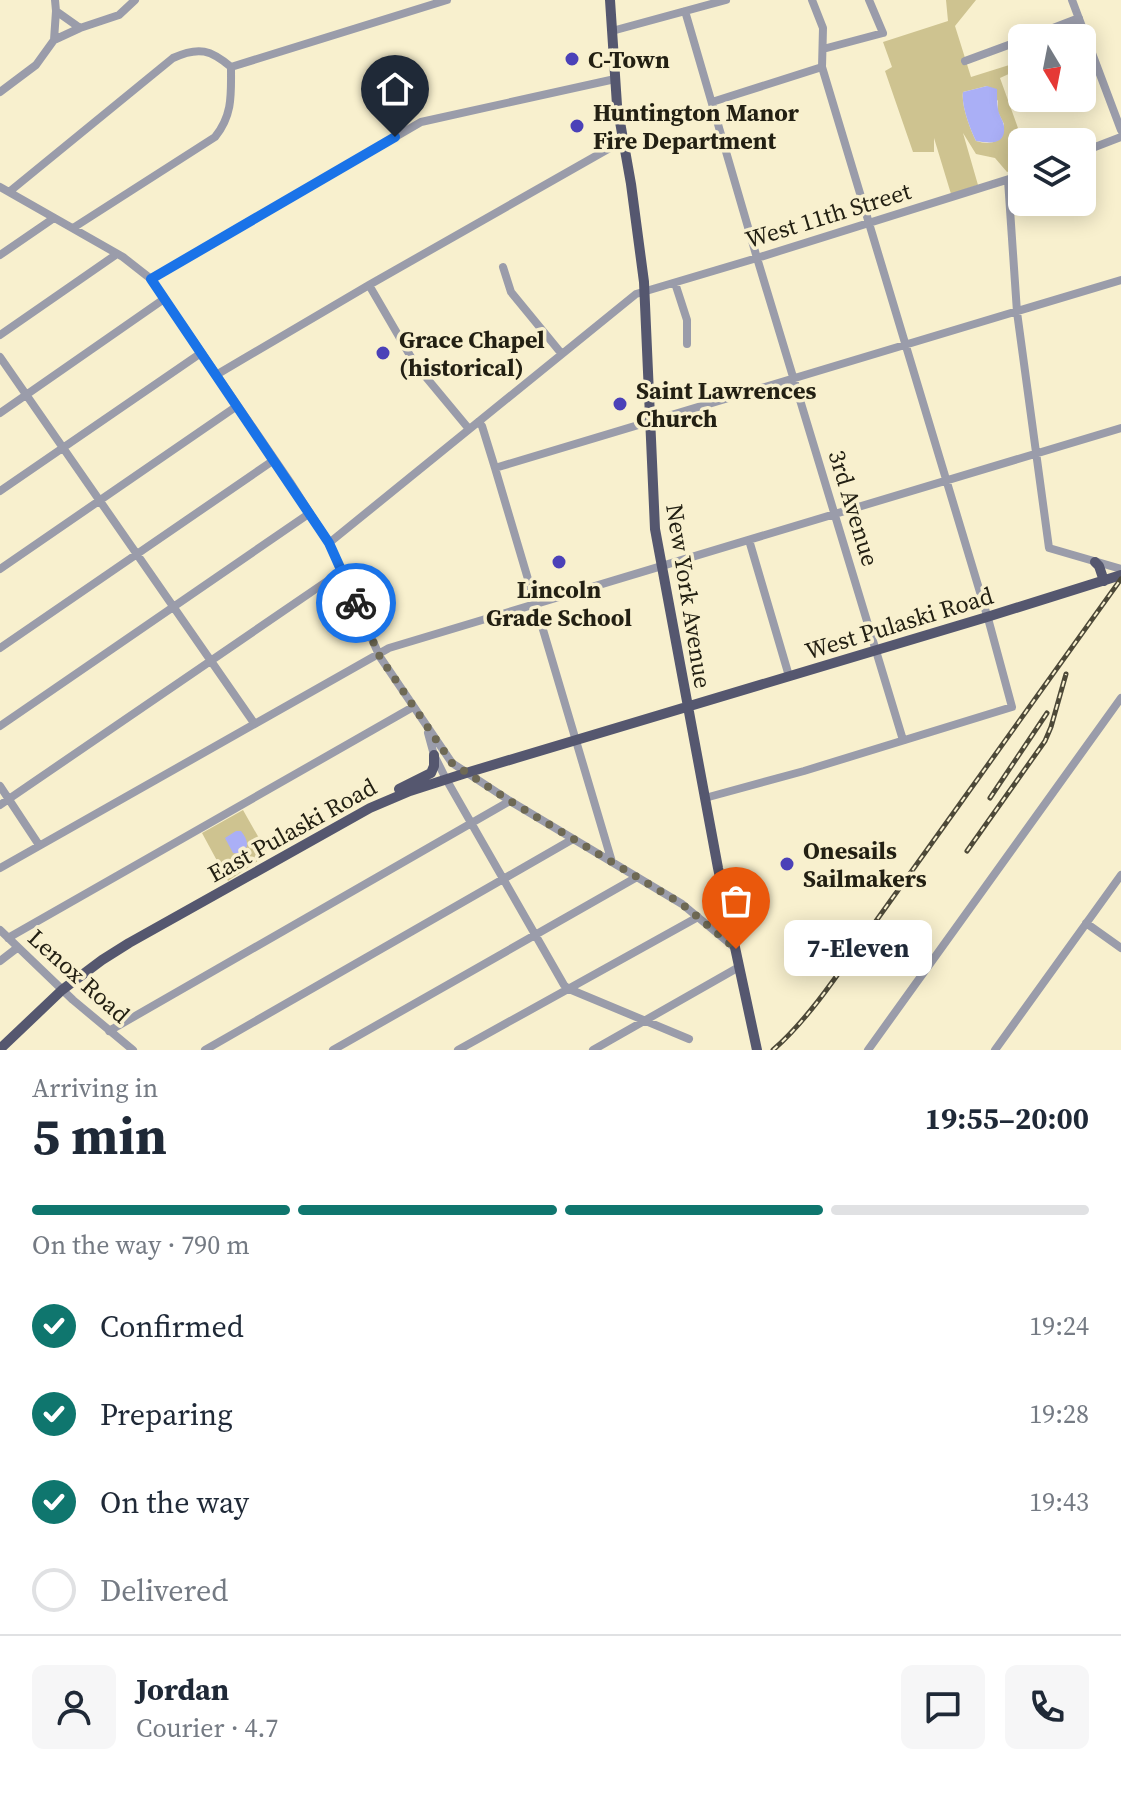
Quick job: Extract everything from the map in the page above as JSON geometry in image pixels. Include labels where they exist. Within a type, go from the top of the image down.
[{"type":"main road","name":"New York Avenue","points":[[610,0],[617,105],[645,291],[655,529],[687,707],[757,1050]]},
{"type":"main road","points":[[1095,562],[1104,581]]},
{"type":"main road","name":"West Pulaski Road","points":[[687,707],[1104,581],[1121,572]]},
{"type":"main road","name":"East Pulaski Road","points":[[0,1049],[62,990],[102,960],[342,822],[394,797],[446,779],[687,707]]},
{"type":"main road","points":[[394,797],[398,789],[431,773],[434,755]]},
{"type":"street","points":[[0,92],[36,65],[47,52],[54,40],[55,0]]},
{"type":"street","points":[[54,40],[109,20],[135,0]]},
{"type":"street","points":[[231,67],[447,0]]},
{"type":"street","points":[[612,31],[726,0]]},
{"type":"street","points":[[705,798],[1012,707],[1013,703],[822,67],[823,28],[812,0]]},
{"type":"street","points":[[823,49],[883,33],[869,0]]},
{"type":"street","points":[[1072,0],[1121,130]]},
{"type":"street","points":[[56,11],[80,28]]},
{"type":"street","name":"3rd Avenue","points":[[685,11],[903,740]]},
{"type":"street","points":[[1064,24],[1079,18]]},
{"type":"street","points":[[965,61],[1008,45]]},
{"type":"street","points":[[9,192],[173,58],[201,50],[214,54],[231,67]]},
{"type":"street","points":[[73,228],[215,137],[224,126],[231,104],[231,67]]},
{"type":"street","points":[[712,102],[822,67]]},
{"type":"street","points":[[151,279],[421,122],[615,79]]},
{"type":"street","points":[[1096,147],[1121,137]]},
{"type":"street","points":[[216,375],[624,140]]},
{"type":"street","name":"West 11th Street","points":[[329,543],[632,296],[1008,180]]},
{"type":"street","points":[[0,187],[131,262],[151,279],[329,543],[379,653],[452,763],[682,904],[736,949]]},
{"type":"street","points":[[1010,216],[1017,312],[1049,548],[1121,572]]},
{"type":"street","points":[[0,255],[54,218]]},
{"type":"street","points":[[0,335],[117,254]]},
{"type":"street","points":[[503,267],[511,292],[561,353]]},
{"type":"street","points":[[495,468],[1121,280]]},
{"type":"street","points":[[675,283],[687,320],[687,344]]},
{"type":"street","points":[[369,285],[415,364],[469,429]]},
{"type":"street","points":[[0,413],[164,299]]},
{"type":"street","points":[[0,491],[201,353]]},
{"type":"street","points":[[0,357],[254,723]]},
{"type":"street","points":[[0,569],[237,406]]},
{"type":"street","points":[[478,422],[495,468],[613,863]]},
{"type":"street","points":[[0,868],[389,648],[1121,428]]},
{"type":"street","points":[[0,648],[274,460]]},
{"type":"street","points":[[0,726],[310,513]]},
{"type":"street","points":[[749,540],[789,676]]},
{"type":"street","points":[[0,805],[342,571]]},
{"type":"street","points":[[868,1050],[1121,698]]},
{"type":"street","points":[[8,938],[413,707]]},
{"type":"street","points":[[426,726],[434,755],[446,779],[564,985],[689,1039]]},
{"type":"street","points":[[0,786],[39,845]]},
{"type":"street","points":[[109,1031],[510,801]]},
{"type":"street","points":[[205,1050],[573,839]]},
{"type":"street","points":[[995,1050],[1121,875]]},
{"type":"street","points":[[333,1050],[637,877]]},
{"type":"street","points":[[458,1050],[698,917]]},
{"type":"street","points":[[1086,923],[1121,948]]},
{"type":"street","name":"Lenox Road","points":[[0,930],[62,990],[133,1050]]},
{"type":"street","points":[[0,961],[17,948]]},
{"type":"street","points":[[593,1050],[739,967]]},
{"type":"shaded area","points":[[946,0],[976,0],[955,26],[971,77],[1008,65],[1008,74],[1000,78],[1008,100],[1008,112],[1012,112],[1018,128],[1008,128],[1008,172],[995,158],[976,154],[963,133],[978,185],[951,194],[934,138],[934,152],[913,152],[885,71],[892,67],[883,42],[948,21]],"holes":[[[987,86],[998,101],[998,112],[1004,124],[1002,137],[990,143],[976,141],[965,110],[963,92]]]},
{"type":"shaded area","points":[[243,810],[268,854],[228,881],[202,833]]},
{"type":"water","points":[[987,86],[997,89],[998,109],[1004,127],[1002,137],[991,142],[976,141],[966,117],[963,97],[963,92]]},
{"type":"water","points":[[241,831],[246,840],[246,849],[241,854],[233,853],[225,838]]},
{"type":"railway","points":[[773,1050],[826,990],[1121,579]]},
{"type":"railway","points":[[967,851],[1045,741],[1066,674]]},
{"type":"railway","points":[[990,798],[1047,713]]},
{"type":"way so far","points":[[356,603],[380,657],[452,763],[682,904],[736,949]]},
{"type":"place","name":"C-Town","points":[[572,59]]},
{"type":"place","name":"Huntington Manor Fire Department","points":[[577,126]]},
{"type":"place","name":"Grace Chapel (historical)","points":[[383,353]]},
{"type":"place","name":"Saint Lawrences Church","points":[[620,404]]},
{"type":"place","name":"Lincoln Grade School","points":[[559,562]]},
{"type":"place","name":"Onesails Sailmakers","points":[[787,864]]},
{"type":"place","name":"7-Eleven","points":[[736,949]]},
{"type":"route","points":[[356,603],[329,543],[151,279],[395,137]]}]
